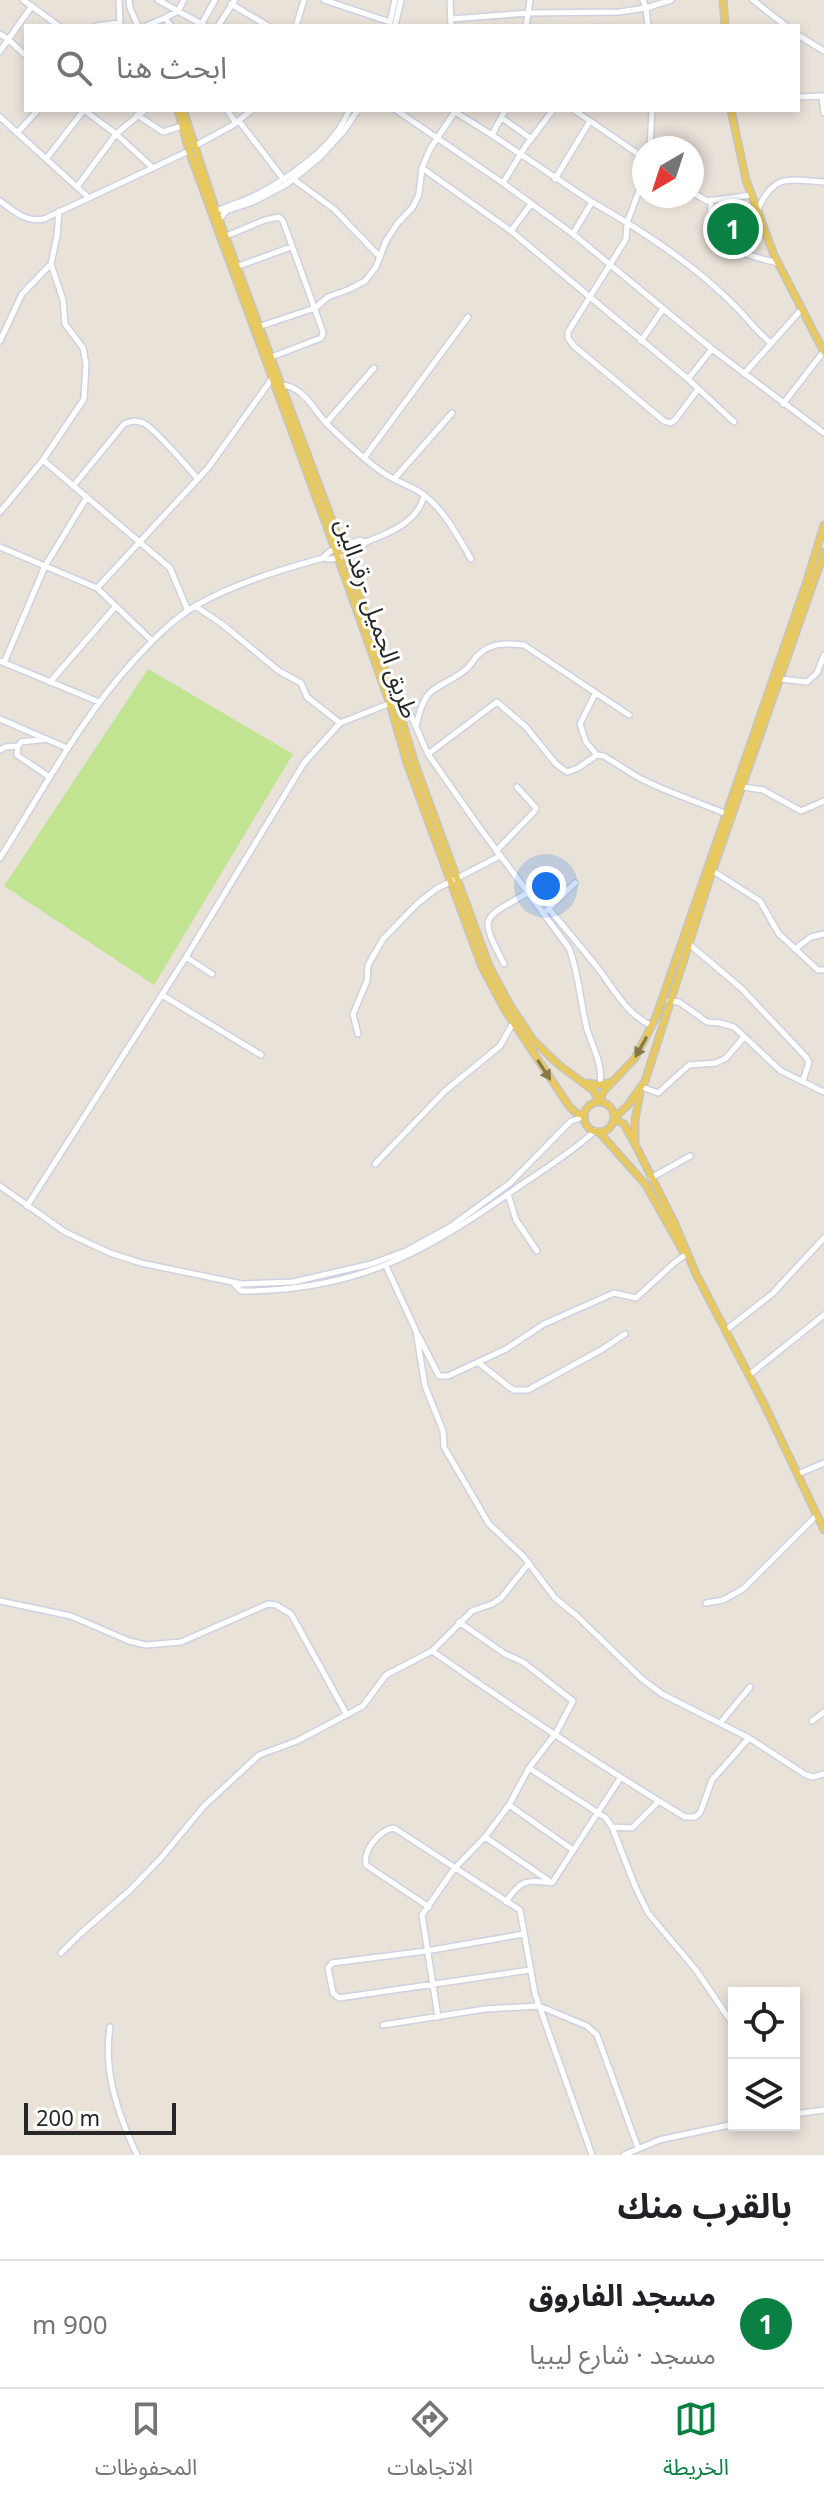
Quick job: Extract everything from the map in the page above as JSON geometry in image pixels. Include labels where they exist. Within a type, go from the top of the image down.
[{"type":"main road","points":[[723,0],[725,24]]},
{"type":"main road","name":"طريق الجميل -رقدالين","points":[[180,112],[182,126],[271,380],[339,552]]},
{"type":"main road","name":"طريق الجميل -رقدالين","points":[[181,112],[191,149]]},
{"type":"main road","points":[[731,112],[746,180],[757,210],[778,263],[824,351]]},
{"type":"main road","name":"طريق الجميل -رقدالين","points":[[214,212],[226,236],[393,702],[407,763],[489,966],[533,1040],[559,1065],[594,1091],[599,1101]]},
{"type":"main road","points":[[635,1144],[635,1120],[663,1010],[824,525]]},
{"type":"main road","points":[[824,552],[669,1001],[635,1058],[603,1092],[599,1101],[588,1105],[583,1116],[587,1126],[597,1132],[646,1185],[726,1330],[824,1530]]},
{"type":"main road","name":"طريق الجميل -رقدالين","points":[[454,881],[482,967],[513,1023],[571,1109],[583,1116]]},
{"type":"main road","points":[[578,1079],[600,1085],[618,1079]]},
{"type":"main road","points":[[597,1132],[608,1129],[644,1084]]},
{"type":"main road","points":[[599,1101],[610,1107],[614,1119]]},
{"type":"main road","points":[[614,1119],[622,1121],[635,1144],[687,1256]]},
{"type":"street","points":[[25,0],[56,24]]},
{"type":"street","points":[[129,0],[137,24]]},
{"type":"street","points":[[158,0],[200,24]]},
{"type":"street","points":[[151,24],[178,11],[184,0]]},
{"type":"street","points":[[203,24],[215,0]]},
{"type":"street","points":[[297,24],[304,0]]},
{"type":"street","points":[[324,0],[389,24]]},
{"type":"street","points":[[392,24],[395,0]]},
{"type":"street","points":[[392,24],[401,0]]},
{"type":"street","points":[[450,0],[451,22],[529,13],[619,12],[671,0]]},
{"type":"street","points":[[526,24],[530,0]]},
{"type":"street","points":[[643,0],[648,24]]},
{"type":"street","points":[[753,0],[783,24]]},
{"type":"street","points":[[119,1],[120,24]]},
{"type":"street","points":[[102,24],[110,21],[117,12],[119,1]]},
{"type":"street","points":[[219,24],[233,2],[265,24]]},
{"type":"street","points":[[0,51],[32,6]]},
{"type":"street","points":[[165,18],[170,24]]},
{"type":"street","points":[[0,34],[24,54]]},
{"type":"street","points":[[800,36],[824,51]]},
{"type":"street","points":[[800,97],[823,96],[824,113]]},
{"type":"street","points":[[17,133],[36,112]]},
{"type":"street","points":[[46,159],[82,112]]},
{"type":"street","points":[[87,112],[153,168]]},
{"type":"street","points":[[77,187],[116,134],[142,112]]},
{"type":"street","points":[[229,112],[284,180]]},
{"type":"street","points":[[0,201],[21,216],[34,221],[44,219],[191,149],[250,112]]},
{"type":"street","points":[[214,212],[251,198],[284,180],[331,137],[348,112]]},
{"type":"street","points":[[220,220],[226,211],[253,202],[293,179],[319,158],[357,112]]},
{"type":"street","points":[[258,327],[315,308],[328,297],[365,281],[376,267],[386,241],[397,224],[413,207],[419,194],[422,168],[453,112]]},
{"type":"street","points":[[456,112],[674,254],[737,307],[747,322],[771,343]]},
{"type":"street","points":[[492,135],[504,112]]},
{"type":"street","points":[[503,183],[551,112]]},
{"type":"street","points":[[577,112],[632,150]]},
{"type":"street","points":[[651,136],[652,112]]},
{"type":"street","points":[[406,113],[573,234],[712,349],[824,433]]},
{"type":"street","points":[[137,115],[163,132],[182,126]]},
{"type":"street","points":[[0,117],[88,197]]},
{"type":"street","points":[[502,118],[531,139]]},
{"type":"street","points":[[555,179],[590,121]]},
{"type":"street","points":[[422,168],[511,231],[688,379],[734,422]]},
{"type":"street","points":[[293,179],[342,217],[380,257]]},
{"type":"street","points":[[757,210],[768,189],[784,180],[824,182]]},
{"type":"street","points":[[704,199],[752,195]]},
{"type":"street","points":[[711,200],[710,216],[718,237],[728,245],[778,263]]},
{"type":"street","points":[[573,234],[592,202]]},
{"type":"street","points":[[511,231],[531,204]]},
{"type":"street","points":[[633,208],[626,239],[568,332],[568,338],[664,421],[670,423],[675,420],[698,389]]},
{"type":"street","points":[[0,512],[43,460],[84,399],[83,348],[65,324],[63,300],[51,264],[59,211]]},
{"type":"street","points":[[226,236],[279,217],[315,308],[323,334],[321,338],[269,358]]},
{"type":"street","points":[[236,267],[291,247]]},
{"type":"street","points":[[0,341],[22,294],[51,264]]},
{"type":"street","points":[[641,341],[663,309]]},
{"type":"street","points":[[744,374],[801,310]]},
{"type":"street","points":[[364,458],[468,317]]},
{"type":"street","points":[[688,379],[712,349]]},
{"type":"street","points":[[783,404],[824,351]]},
{"type":"street","points":[[326,423],[374,368]]},
{"type":"street","points":[[97,588],[198,479],[271,380]]},
{"type":"street","points":[[279,385],[291,386],[303,394],[326,423],[364,458],[424,495],[448,521],[471,559]]},
{"type":"street","points":[[394,479],[452,413]]},
{"type":"street","points":[[74,485],[124,424],[134,420],[146,423],[198,479]]},
{"type":"street","points":[[43,460],[170,568],[188,611]]},
{"type":"street","points":[[0,858],[48,776],[99,702],[152,641],[195,606],[236,587],[323,558],[326,553],[363,547],[366,542],[417,514],[424,495]]},
{"type":"street","points":[[87,497],[45,566],[2,662],[99,702]]},
{"type":"street","points":[[0,547],[97,588],[152,641]]},
{"type":"street","points":[[50,682],[116,606]]},
{"type":"street","points":[[195,606],[279,671],[301,683],[307,697],[340,723]]},
{"type":"street","points":[[415,728],[420,707],[428,693],[467,669],[490,645],[506,643],[524,645],[629,715]]},
{"type":"street","points":[[781,679],[807,682],[817,673],[824,655]]},
{"type":"street","points":[[595,694],[580,724],[586,742],[597,755],[663,789],[727,814]]},
{"type":"street","points":[[27,1206],[186,957],[304,763],[340,723],[393,702],[408,709],[428,754],[529,892],[596,966],[626,1008],[639,1020],[652,1026]]},
{"type":"street","points":[[428,754],[497,702],[526,727],[556,764],[567,772],[597,755]]},
{"type":"street","points":[[0,719],[67,748]]},
{"type":"street","points":[[47,739],[21,742],[17,755],[48,776]]},
{"type":"street","points":[[0,750],[18,746]]},
{"type":"street","points":[[358,1034],[353,1014],[367,981],[371,957],[383,939],[417,904],[436,889],[498,853],[534,812],[536,808],[517,787]]},
{"type":"street","points":[[743,787],[763,790],[801,811],[824,801]]},
{"type":"street","points":[[713,871],[760,901],[779,934],[818,970],[824,970]]},
{"type":"street","points":[[547,910],[575,883]]},
{"type":"street","points":[[504,964],[489,936],[486,927],[488,920],[529,892]]},
{"type":"street","points":[[547,910],[573,958],[587,1030],[601,1067],[600,1085]]},
{"type":"street","points":[[795,949],[811,937],[824,934]]},
{"type":"street","points":[[689,944],[741,988],[806,1057],[809,1062],[803,1081]]},
{"type":"street","points":[[186,957],[212,974]]},
{"type":"street","points":[[162,995],[261,1055]]},
{"type":"street","points":[[669,1001],[679,1002],[707,1022],[734,1027],[774,1066],[824,1092]]},
{"type":"street","points":[[375,1164],[445,1091],[500,1046],[513,1023]]},
{"type":"street","points":[[644,1084],[658,1093],[689,1065],[716,1063],[726,1058],[744,1037]]},
{"type":"street","points":[[816,1090],[824,1083]]},
{"type":"street","points":[[0,1186],[65,1232],[110,1253],[172,1271],[242,1284],[293,1282],[347,1271],[406,1251],[451,1230],[509,1184],[571,1121],[583,1116]]},
{"type":"street","points":[[232,1282],[241,1291],[294,1289],[350,1278],[386,1266],[415,1253],[508,1194],[597,1132]]},
{"type":"street","points":[[651,1178],[690,1156]]},
{"type":"street","points":[[508,1194],[516,1220],[537,1251]]},
{"type":"street","points":[[726,1330],[772,1294],[824,1238]]},
{"type":"street","points":[[386,1266],[416,1331],[442,1377],[479,1363],[544,1324],[614,1293],[636,1298],[687,1256]]},
{"type":"street","points":[[749,1375],[824,1315]]},
{"type":"street","points":[[416,1331],[425,1386],[443,1431],[447,1453],[489,1524],[529,1563],[555,1598],[635,1674],[662,1694],[721,1722],[802,1773],[813,1777],[824,1774]]},
{"type":"street","points":[[479,1363],[514,1390],[528,1390],[625,1334]]},
{"type":"street","points":[[798,1474],[824,1463]]},
{"type":"street","points":[[706,1603],[723,1600],[743,1589],[817,1515]]},
{"type":"street","points":[[61,1953],[129,1891],[230,1779],[259,1755],[297,1741],[367,1702],[391,1671],[432,1651],[472,1611],[501,1598],[529,1563]]},
{"type":"street","points":[[0,1601],[71,1616],[129,1641],[146,1645],[181,1642],[268,1604],[276,1605],[291,1614],[347,1715]]},
{"type":"street","points":[[438,2017],[422,1915],[454,1869],[485,1837],[509,1805],[573,1701],[523,1662],[505,1654],[459,1622]]},
{"type":"street","points":[[432,1651],[556,1733],[582,1754],[685,1817],[695,1817],[703,1808],[712,1780],[749,1738]]},
{"type":"street","points":[[721,1722],[750,1687]]},
{"type":"street","points":[[812,1721],[824,1712]]},
{"type":"street","points":[[529,1768],[598,1812],[612,1827],[648,1913],[696,1970],[728,2017]]},
{"type":"street","points":[[552,1883],[621,1777]]},
{"type":"street","points":[[612,1827],[632,1828],[659,1801]]},
{"type":"street","points":[[509,1805],[573,1850]]},
{"type":"street","points":[[429,1907],[366,1865],[366,1852],[382,1832],[394,1828],[520,1910],[539,2006],[592,2155]]},
{"type":"street","points":[[485,1837],[552,1883]]},
{"type":"street","points":[[506,1902],[512,1892],[532,1880],[552,1883]]},
{"type":"street","points":[[524,1934],[330,1963],[328,1968],[333,1993],[339,1998],[530,1970]]},
{"type":"street","points":[[383,2025],[485,2009],[539,2006],[593,2029],[638,2148]]},
{"type":"street","points":[[110,2027],[108,2066],[116,2103],[137,2155]]},
{"type":"street","points":[[800,2113],[824,2110]]},
{"type":"street","points":[[625,2155],[683,2134],[728,2125]]},
{"type":"green space","points":[[148,669],[293,754],[154,985],[4,886]]},
{"type":"place","name":"مسجد الفاروق","points":[[733,229]]}]
